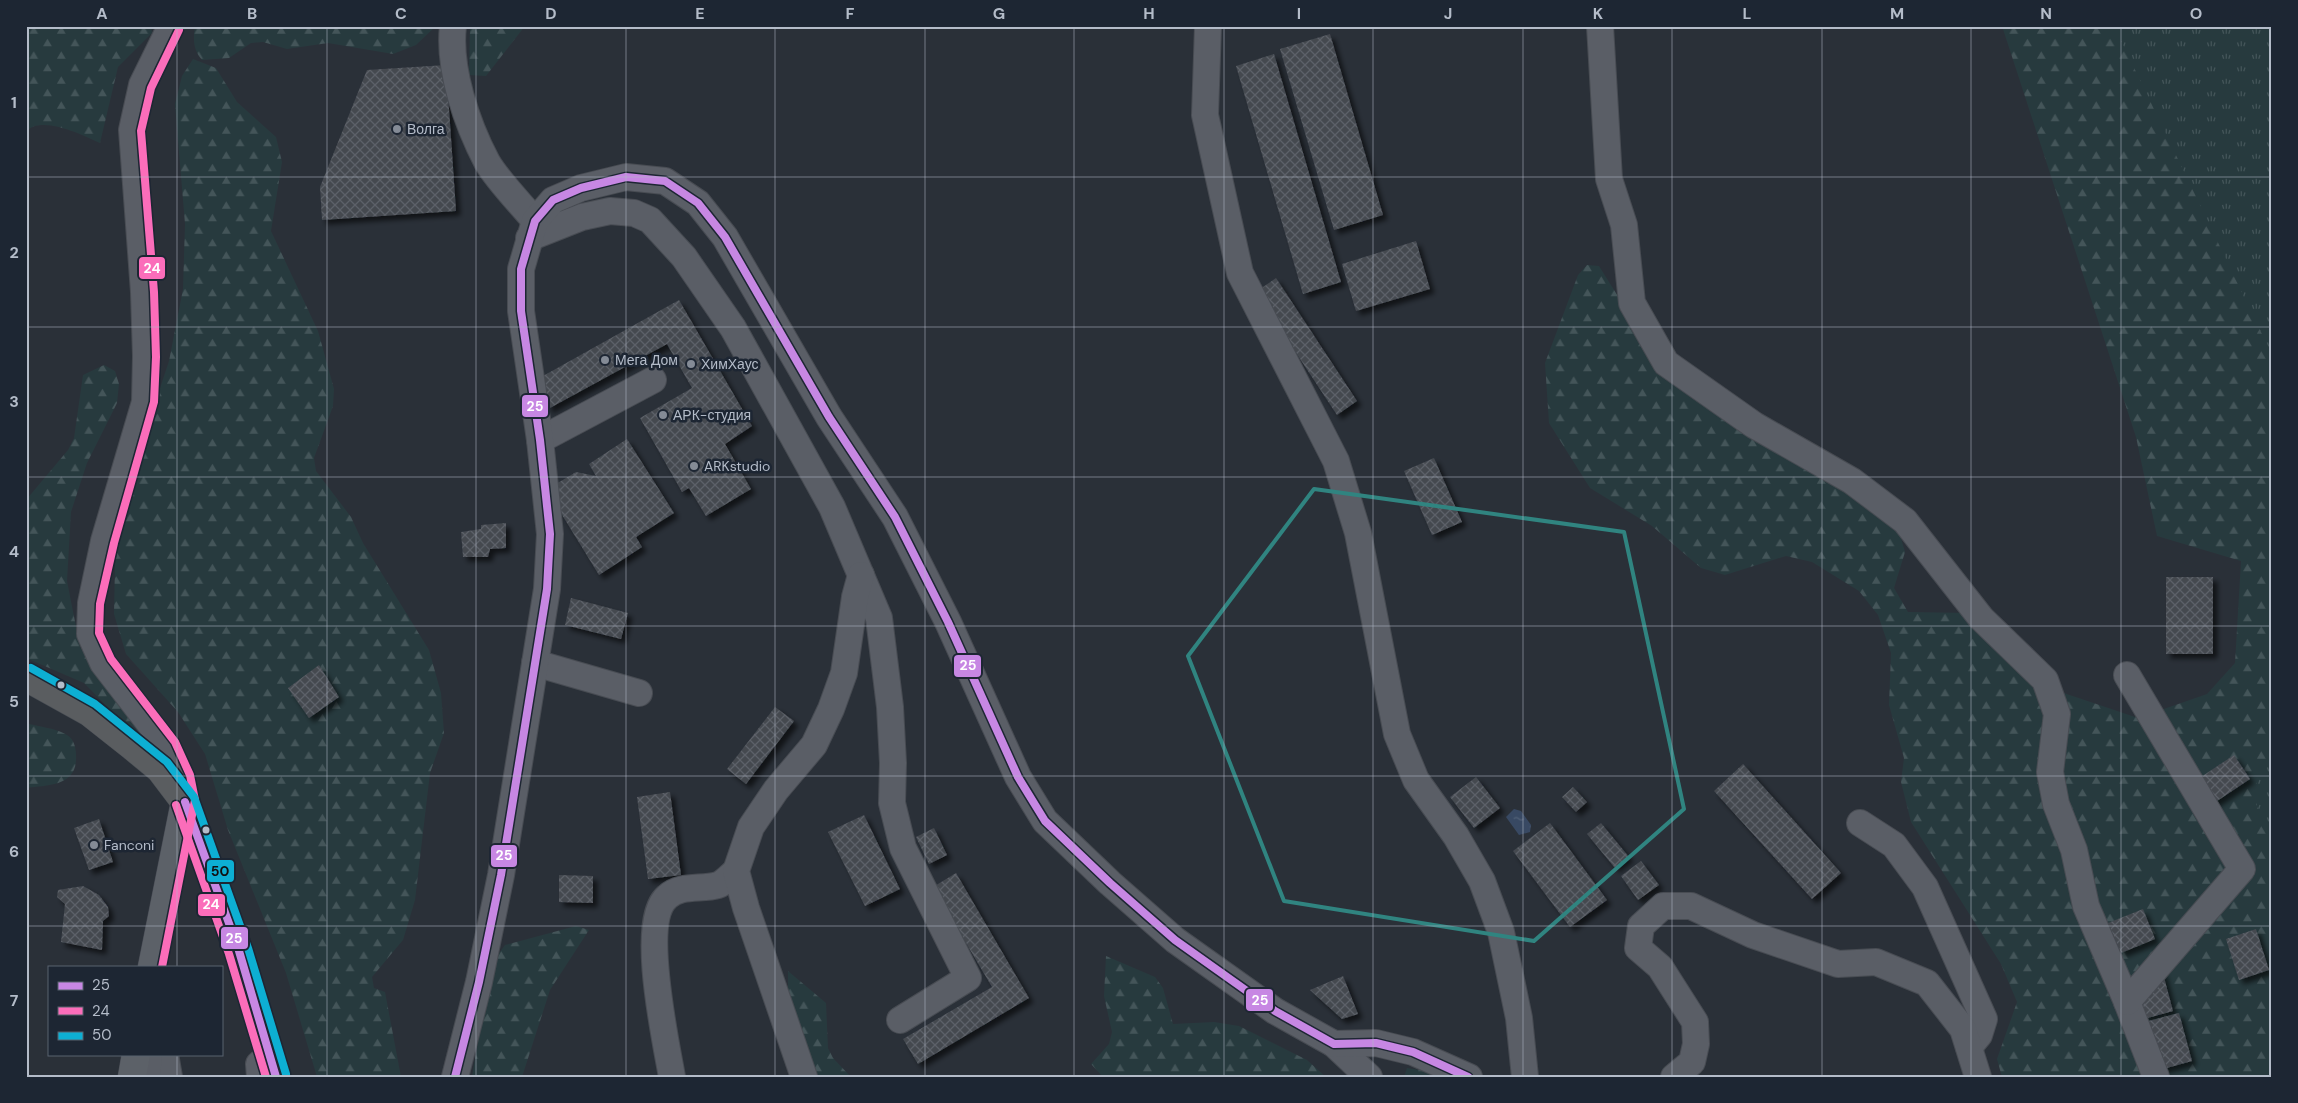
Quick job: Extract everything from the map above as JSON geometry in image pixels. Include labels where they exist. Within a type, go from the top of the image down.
[{"type":"highway","points":[[26,677],[89,712],[160,769],[183,809],[240,951],[264,1074]]},
{"type":"highway","points":[[26,688],[84,722],[127,755],[183,809]]},
{"type":"main road","points":[[152,966],[183,809]]},
{"type":"main road","points":[[132,1077],[136,1056]]},
{"type":"street","points":[[170,26],[141,85],[131,130],[144,292],[146,357],[144,402],[104,541],[90,603],[89,635],[102,664],[166,747],[180,778],[183,809]]},
{"type":"street","points":[[453,26],[451,44],[463,106],[488,163],[532,229]]},
{"type":"street","points":[[1208,26],[1205,115],[1240,273],[1336,461],[1358,533],[1397,734],[1416,780],[1456,836],[1482,882],[1503,941],[1519,1018],[1526,1077]]},
{"type":"street","points":[[1600,26],[1609,179],[1624,226],[1632,303],[1666,364],[1754,425],[1852,481],[1905,521],[1981,618],[2045,680],[2057,714],[2050,772],[2056,804],[2074,850],[2086,906],[2127,1002],[2156,1077]]},
{"type":"street","points":[[455,1077],[479,982],[501,875],[547,589],[550,534],[540,440],[521,311],[521,269],[532,229],[553,200],[581,188],[626,177],[665,181],[698,203],[725,237],[830,417],[894,518],[948,622],[1018,777],[1045,821],[1110,883],[1175,940],[1276,1011],[1334,1044],[1369,1077]]},
{"type":"street","points":[[532,229],[610,211],[634,213],[650,220],[684,257],[733,328],[832,507],[879,618],[890,706],[893,763],[892,803],[903,848],[968,978],[900,1020]]},
{"type":"street","points":[[540,440],[653,380]]},
{"type":"street","points":[[672,1077],[655,971],[656,915],[666,897],[681,889],[720,885],[736,871],[751,827],[776,790],[814,745],[831,709],[844,673],[855,597],[861,575]]},
{"type":"street","points":[[535,663],[640,693]]},
{"type":"street","points":[[2127,675],[2242,870],[2127,1002]]},
{"type":"street","points":[[1860,823],[1894,845],[1925,887],[1984,1019],[1979,1035],[1969,1047]]},
{"type":"street","points":[[736,871],[752,925],[804,1077]]},
{"type":"street","points":[[1674,1077],[1692,1062],[1696,1044],[1695,1022],[1660,967],[1638,948],[1641,926],[1663,906],[1691,906],[1753,935],[1838,964],[1876,962],[1927,983],[1963,1029],[1978,1077]]},
{"type":"street","points":[[1334,1044],[1376,1044],[1413,1052],[1469,1077]]},
{"type":"street","points":[[147,1077],[149,1056]]},
{"type":"street","points":[[156,1056],[157,1077]]},
{"type":"street","points":[[165,1056],[169,1077]]},
{"type":"highlighted area","points":[[1314,489],[1624,532],[1684,809],[1534,941],[1284,901],[1188,656]]},
{"type":"green space","points":[[26,26],[151,26],[152,33],[118,67],[100,143],[63,128],[52,126],[42,125],[33,127],[26,132]]},
{"type":"green space","points":[[195,26],[436,26],[416,45],[393,54],[328,43],[287,49],[263,42],[251,43],[229,58],[202,60],[195,48],[194,40]]},
{"type":"green space","points":[[470,26],[525,26],[486,76],[469,75]]},
{"type":"green space","points":[[2002,26],[2272,26],[2272,1077],[2002,1077],[1997,1059],[2017,1002],[2001,964],[1911,822],[1901,782],[1904,758],[1889,705],[1891,653],[1878,615],[1859,591],[1812,562],[1786,556],[1725,575],[1701,568],[1652,526],[1590,488],[1549,423],[1545,363],[1578,275],[1587,265],[1599,266],[1646,341],[1893,511],[1905,552],[1894,588],[1908,612],[1971,613],[2043,686],[2138,718],[2207,694],[2235,663],[2241,561],[2157,536],[2136,437]]},
{"type":"green space","points":[[2114,26],[2272,26],[2272,355]]},
{"type":"green space","points":[[193,59],[216,68],[237,102],[276,137],[282,162],[271,231],[318,331],[334,389],[333,406],[314,458],[316,471],[351,517],[363,543],[429,650],[441,693],[444,733],[430,773],[415,900],[403,940],[372,977],[374,988],[385,992],[401,1077],[317,1077],[286,973],[228,830],[205,754],[178,712],[126,654],[114,614],[115,564],[130,478],[169,361],[183,289],[185,224],[175,104],[182,76]]},
{"type":"green space","points":[[104,365],[115,371],[119,384],[117,403],[87,463],[71,512],[67,581],[80,647],[102,683],[139,717],[150,740],[138,738],[84,683],[26,658],[26,500],[68,450],[74,438],[83,375]]},
{"type":"green space","points":[[26,723],[59,731],[67,735],[74,744],[76,749],[75,765],[72,773],[61,782],[26,788]]},
{"type":"green space","points":[[2272,748],[2272,842],[2252,794]]},
{"type":"green space","points":[[576,926],[589,930],[550,990],[522,1077],[472,1077],[491,964],[505,945]]},
{"type":"green space","points":[[1106,956],[1155,977],[1163,988],[1173,1024],[1214,1022],[1239,1026],[1307,1060],[1326,1077],[1103,1077],[1091,1064],[1109,1044],[1112,1032],[1104,996]]},
{"type":"green space","points":[[788,971],[826,1003],[828,1048],[833,1058],[851,1077],[815,1077],[788,1002]]},
{"type":"green space","points":[[1407,1068],[1460,1077],[1404,1077]]},
{"type":"water","points":[[1514,809],[1521,811],[1531,825],[1530,832],[1519,835],[1506,817]]},
{"type":"building","points":[[1330,34],[1383,215],[1334,230],[1280,49]]},
{"type":"building","points":[[1274,54],[1341,282],[1303,294],[1236,66]]},
{"type":"building","name":"Волга","points":[[446,65],[456,211],[322,220],[320,187],[367,70]]},
{"type":"building","points":[[1416,241],[1430,289],[1356,311],[1342,264]]},
{"type":"building","points":[[1276,278],[1357,401],[1337,415],[1256,292]]},
{"type":"building","points":[[679,300],[752,426],[725,444],[751,489],[706,516],[689,488],[682,492],[640,418],[692,388],[667,344],[548,409],[543,376]]},
{"type":"building","points":[[627,439],[674,513],[636,537],[642,547],[599,575],[556,505],[551,487],[576,472],[596,476],[589,464]]},
{"type":"building","points":[[1434,458],[1462,522],[1432,535],[1404,471]]},
{"type":"building","points":[[506,523],[506,548],[490,549],[488,557],[463,557],[461,532],[481,529],[481,525]]},
{"type":"building","points":[[2166,577],[2213,577],[2213,654],[2166,654]]},
{"type":"building","points":[[571,598],[628,613],[621,639],[565,625]]},
{"type":"building","points":[[319,665],[339,697],[309,718],[288,688]]},
{"type":"building","points":[[775,707],[794,721],[746,784],[727,769]]},
{"type":"building","points":[[2234,755],[2250,779],[2211,805],[2195,781]]},
{"type":"building","points":[[1743,764],[1841,873],[1812,899],[1714,791]]},
{"type":"building","points":[[1476,777],[1500,808],[1474,828],[1450,797]]},
{"type":"building","points":[[1573,787],[1587,802],[1576,812],[1562,797]]},
{"type":"building","points":[[670,792],[681,875],[648,879],[637,797]]},
{"type":"building","points":[[864,815],[900,889],[865,906],[828,832]]},
{"type":"building","name":"Fanconi","points":[[99,819],[113,862],[89,870],[74,828]]},
{"type":"building","points":[[1550,823],[1607,900],[1570,927],[1513,851]]},
{"type":"building","points":[[1601,823],[1629,857],[1615,868],[1587,834]]},
{"type":"building","points":[[934,828],[947,855],[929,864],[916,837]]},
{"type":"building","points":[[1641,861],[1659,885],[1638,900],[1621,876]]},
{"type":"building","points":[[956,873],[1029,998],[918,1064],[903,1039],[992,987],[933,887]]},
{"type":"building","points":[[559,875],[593,876],[593,903],[559,902]]},
{"type":"building","points":[[83,886],[99,895],[108,907],[109,916],[103,921],[102,950],[61,942],[65,904],[57,897],[58,890]]},
{"type":"building","points":[[2143,909],[2155,939],[2121,953],[2108,923]]},
{"type":"building","points":[[2256,929],[2269,970],[2239,980],[2226,939]]},
{"type":"building","points":[[2162,970],[2173,1011],[2144,1019],[2137,993]]},
{"type":"building","points":[[1343,976],[1358,1014],[1342,1019],[1310,990]]},
{"type":"building","points":[[2179,1013],[2192,1061],[2156,1071],[2145,1022]]},
{"type":"transit line","name":"24","points":[[162,966],[195,800],[190,775],[175,742],[111,659],[99,633],[100,604],[114,543],[154,402],[156,357],[154,292],[141,131],[151,88],[179,30]]},
{"type":"transit line","name":"25","points":[[455,1077],[479,982],[501,875],[547,589],[550,534],[540,440],[521,311],[521,269],[535,221],[553,200],[581,188],[626,177],[665,181],[698,203],[725,237],[829,417],[895,517],[948,622],[1018,777],[1045,821],[1110,883],[1175,940],[1275,1011],[1334,1044],[1376,1043],[1413,1052],[1468,1077]]},
{"type":"transit line","name":"50","points":[[31,668],[95,704],[167,762],[194,797],[248,948],[286,1074]]},
{"type":"transit line","name":"25","points":[[185,802],[239,951],[276,1077]]},
{"type":"transit line","name":"24","points":[[176,805],[229,954],[266,1077]]},
{"type":"place","name":"Волга","points":[[397,129]]},
{"type":"place","name":"Мега Дом","points":[[605,360]]},
{"type":"place","name":"ХимХаус","points":[[691,364]]},
{"type":"place","name":"АРК-студия","points":[[663,415]]},
{"type":"place","name":"ARKstudio","points":[[694,466]]},
{"type":"place","name":"Fanconi","points":[[94,845]]}]
